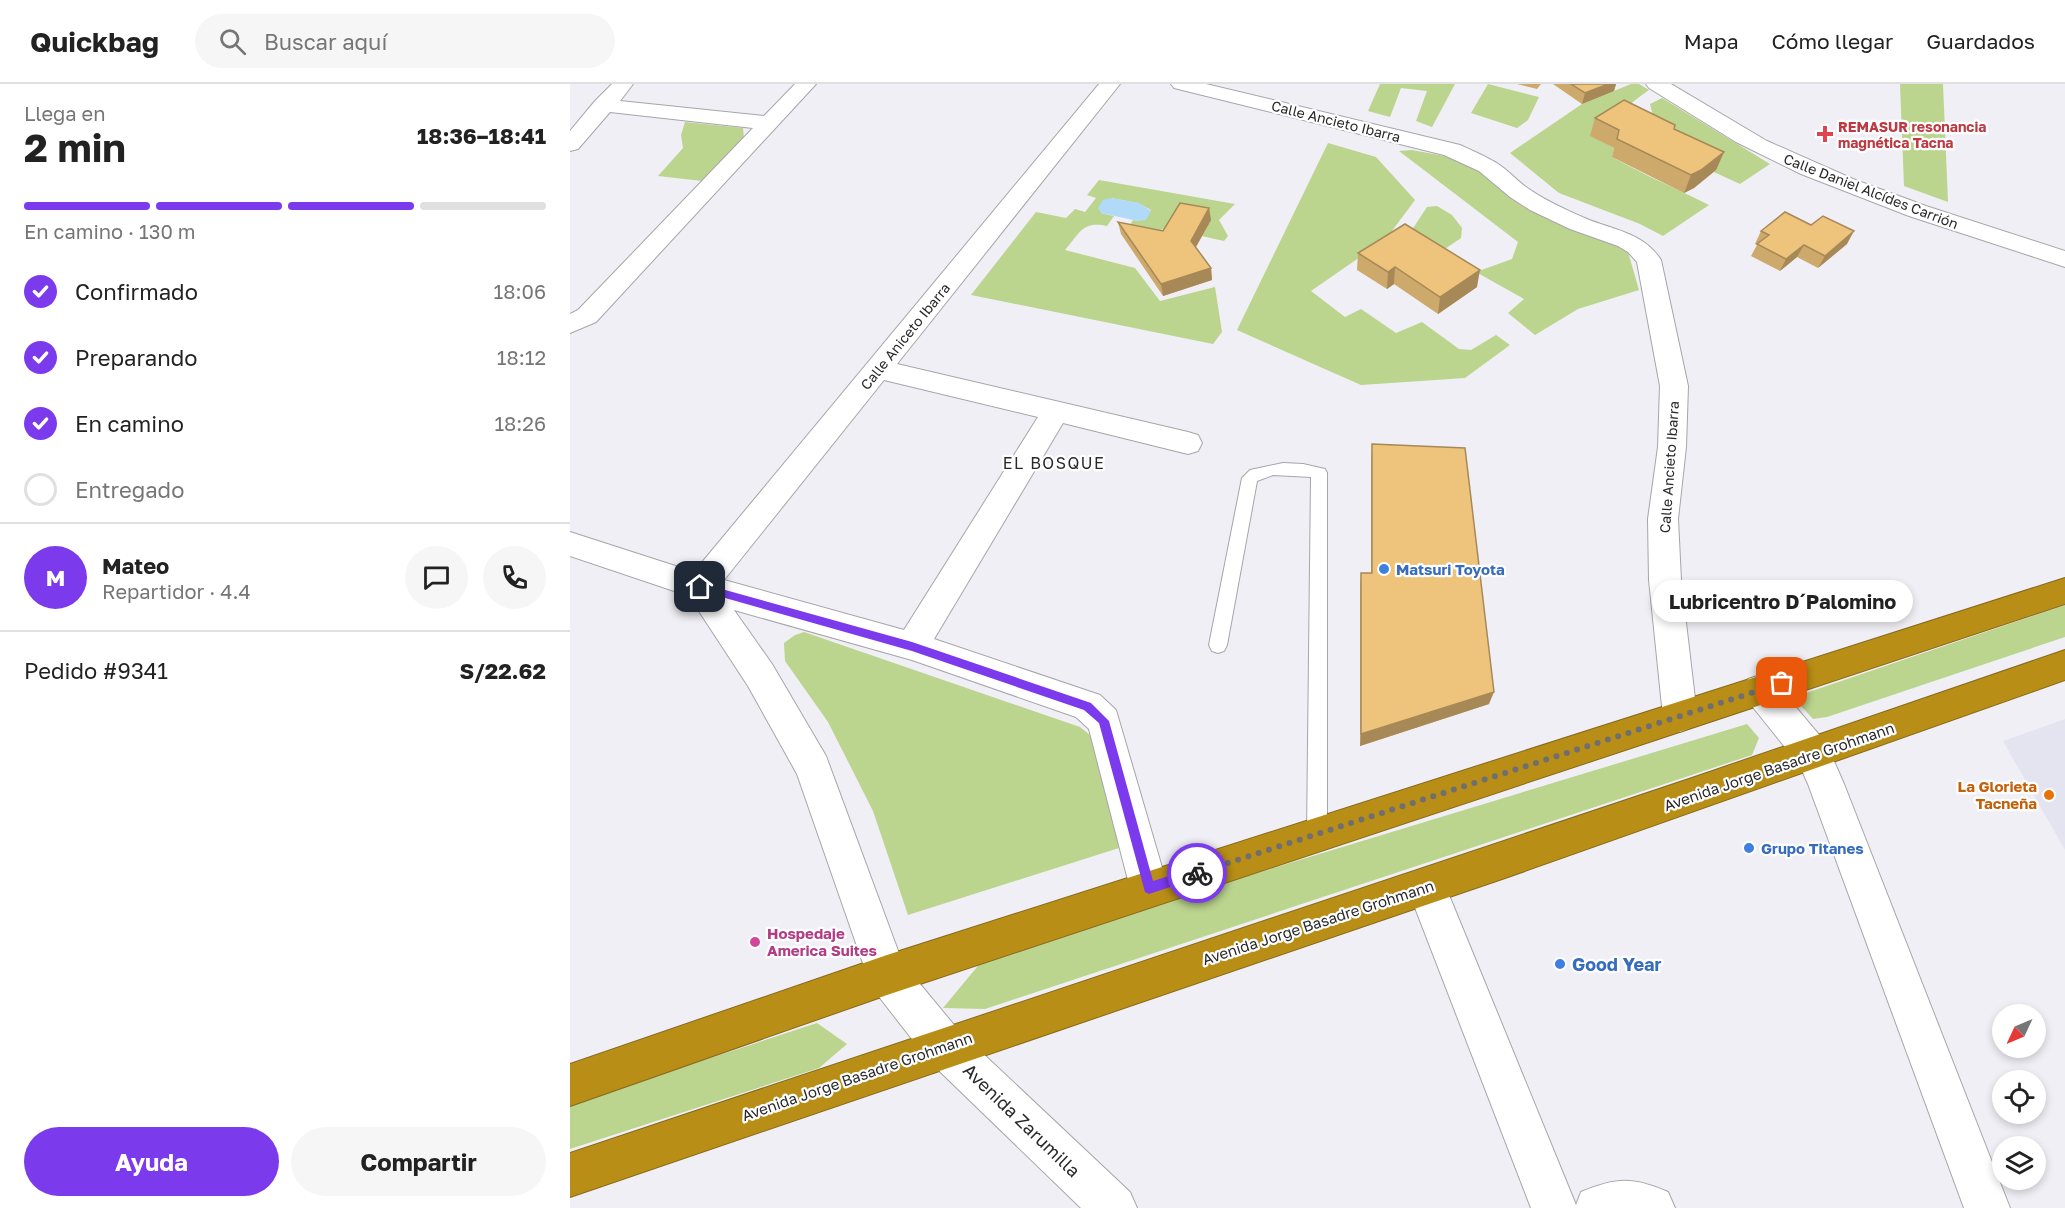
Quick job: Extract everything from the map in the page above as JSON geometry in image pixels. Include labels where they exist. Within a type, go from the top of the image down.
[{"type":"highway","points":[[570,1085],[887,975],[1149,888],[2065,591]]},
{"type":"highway","name":"Avenida Jorge Basadre Grohmann","points":[[570,1174],[944,1046],[1426,887],[1813,755],[2065,664]]},
{"type":"street","points":[[570,144],[602,105],[623,84]]},
{"type":"street","points":[[570,324],[587,316],[806,84]]},
{"type":"street","name":"Calle Aniceto Ibarra","points":[[700,587],[1110,84]]},
{"type":"street","name":"Calle Ancieto Ibarra","points":[[1181,84],[1452,150],[1487,166],[1518,192],[1538,205],[1578,224],[1626,241],[1637,247],[1649,260],[1674,386],[1672,447],[1664,529],[1665,580],[1680,716]]},
{"type":"street","name":"Calle Daniel Alcídes Carrión","points":[[1656,84],[1770,152],[1810,170],[1881,197],[2065,259]]},
{"type":"street","points":[[602,105],[769,123]]},
{"type":"street","points":[[878,369],[1188,443]]},
{"type":"street","points":[[912,646],[1056,411]]},
{"type":"street","points":[[570,544],[700,587],[912,646],[1088,706],[1104,721],[1149,888]]},
{"type":"street","name":"Avenida Zarumilla","points":[[700,587],[760,675],[813,768],[887,975],[944,1046],[1114,1208]]},
{"type":"street","points":[[1760,690],[1813,755],[1826,784],[1987,1208]]},
{"type":"street","points":[[1426,887],[1554,1208]]},
{"type":"street","points":[[1597,1208],[1631,1202],[1652,1208]]},
{"type":"lane","points":[[1218,645],[1250,478],[1261,470],[1310,470],[1319,473],[1317,834]]},
{"type":"shaded area","name":"La Glorieta Tacneña","points":[[2065,719],[2065,850],[2003,741]]},
{"type":"green space","points":[[1380,84],[1455,84],[1432,127],[1416,121],[1427,91],[1401,88],[1390,117],[1368,111]]},
{"type":"green space","points":[[1488,84],[1539,97],[1528,120],[1517,128],[1471,113]]},
{"type":"green space","points":[[1631,84],[1639,84],[1649,90],[1591,136],[1614,148],[1612,157],[1709,205],[1663,236],[1640,224],[1559,193],[1510,153],[1582,104]]},
{"type":"green space","points":[[1900,84],[1943,84],[1948,202],[1904,186]]},
{"type":"green space","points":[[1662,98],[1770,164],[1740,184],[1714,172],[1716,170],[1653,116],[1650,104]]},
{"type":"green space","points":[[685,122],[743,128],[744,138],[702,181],[658,176],[683,148],[681,135]]},
{"type":"green space","points":[[1328,143],[1376,157],[1415,200],[1386,239],[1311,291],[1345,317],[1361,309],[1396,333],[1422,322],[1459,349],[1471,350],[1496,335],[1510,345],[1465,378],[1361,385],[1237,330]]},
{"type":"green space","points":[[1412,150],[1471,161],[1628,252],[1639,290],[1578,309],[1535,335],[1508,313],[1524,299],[1476,272],[1512,259],[1518,242],[1399,151]]},
{"type":"green space","points":[[1099,180],[1235,204],[1219,220],[1228,236],[1224,241],[1166,228],[1149,234],[1127,230],[1133,220],[1138,221],[1151,210],[1138,203],[1111,198],[1101,213],[1114,216],[1107,226],[1087,227],[1065,250],[1135,268],[1160,301],[1215,287],[1222,332],[1213,344],[971,295],[1036,212],[1066,218],[1075,209],[1085,212],[1096,198],[1087,195]]},
{"type":"green space","points":[[1437,206],[1452,215],[1462,228],[1461,238],[1436,255],[1406,239],[1427,207]]},
{"type":"green space","points":[[2065,605],[2065,637],[1827,717],[1813,719],[1801,706],[1803,694]]},
{"type":"green space","points":[[804,632],[1080,727],[1096,740],[1119,848],[908,915],[873,811],[828,722],[785,661],[784,643]]},
{"type":"green space","points":[[1747,724],[1759,738],[1752,755],[985,1009],[943,1008],[987,955]]},
{"type":"green space","points":[[817,1023],[847,1044],[819,1068],[570,1149],[570,1104]]},
{"type":"water","points":[[1111,198],[1139,203],[1151,211],[1146,220],[1138,221],[1101,213],[1098,208],[1103,200]]},
{"type":"building","points":[[1571,84],[1608,84],[1585,93]]},
{"type":"building","points":[[1624,100],[1675,125],[1674,129],[1724,152],[1691,175],[1617,139],[1619,130],[1595,118]]},
{"type":"building","points":[[1180,203],[1209,208],[1191,241],[1211,268],[1161,284],[1118,222],[1163,231]]},
{"type":"building","points":[[1785,212],[1811,225],[1823,216],[1854,231],[1825,256],[1804,245],[1786,259],[1757,244],[1769,235],[1761,231]]},
{"type":"building","points":[[1405,224],[1480,270],[1440,297],[1395,267],[1388,272],[1358,253]]},
{"type":"building","points":[[1372,444],[1465,448],[1494,692],[1361,734],[1361,573],[1372,573]]},
{"type":"way so far","points":[[1197,873],[1782,683]]},
{"type":"place","name":"REMASUR resonancia magnética Tacna","points":[[1825,134]]},
{"type":"place","name":"Matsuri Toyota","points":[[1384,569]]},
{"type":"place","name":"Lubricentro D´Palomino","points":[[1782,683]]},
{"type":"place","name":"La Glorieta Tacneña","points":[[2049,795]]},
{"type":"place","name":"Grupo Titanes","points":[[1749,848]]},
{"type":"place","name":"Hospedaje America Suites","points":[[755,942]]},
{"type":"place","name":"Good Year","points":[[1560,964]]},
{"type":"district","name":"EL BOSQUE","points":[[1054,463]]},
{"type":"route","points":[[700,587],[912,646],[1088,706],[1104,721],[1149,888],[1197,873]]}]
